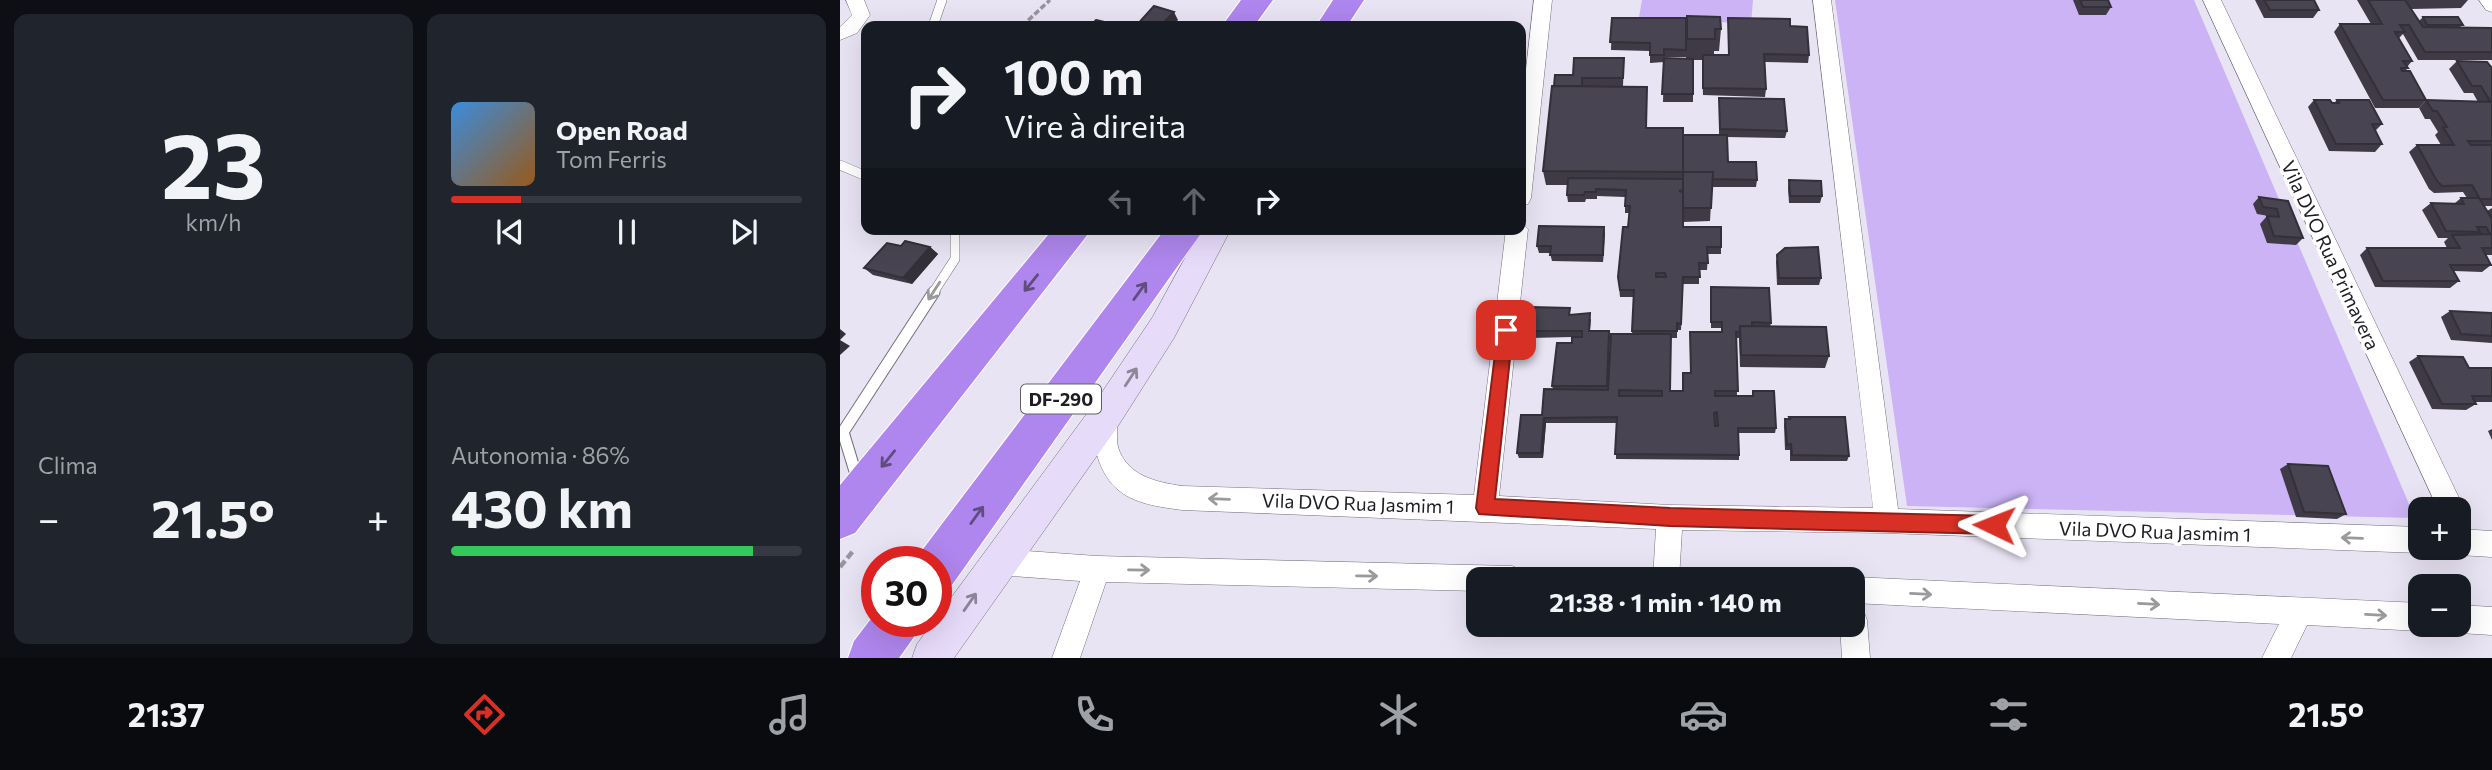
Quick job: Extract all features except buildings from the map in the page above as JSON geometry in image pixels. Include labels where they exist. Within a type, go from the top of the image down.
[{"type":"highway","points":[[1241,21],[1258,0]]},
{"type":"highway","points":[[1335,21],[1349,0]]},
{"type":"highway","points":[[850,505],[1069,235]]},
{"type":"highway","name":"DF-290","points":[[952,547],[1182,235]]},
{"type":"highway","points":[[870,658],[886,637]]},
{"type":"main road","points":[[931,658],[1106,415],[1163,328],[1213,235]]},
{"type":"street","points":[[840,34],[851,29],[861,15],[855,0]]},
{"type":"street","points":[[1526,153],[1543,0]]},
{"type":"street","points":[[1822,0],[1887,521]]},
{"type":"street","name":"Vila DVO Rua Primavera","points":[[2212,0],[2445,497]]},
{"type":"street","points":[[2488,0],[2492,6]]},
{"type":"street","points":[[1485,508],[1516,235]]},
{"type":"street","name":"Vila DVO Rua Jasmim 1","points":[[1106,415],[1106,449],[1124,479],[1150,493],[1182,498],[1670,517],[1887,521],[2408,540]]},
{"type":"street","points":[[1667,567],[1670,517]]},
{"type":"street","points":[[2471,539],[2492,544]]},
{"type":"street","points":[[998,562],[1097,569],[1466,578]]},
{"type":"street","points":[[1066,658],[1097,569]]},
{"type":"street","points":[[1865,591],[2408,616]]},
{"type":"street","points":[[2276,658],[2300,611]]},
{"type":"street","points":[[2471,620],[2492,621]]},
{"type":"street","points":[[1854,637],[1856,658]]},
{"type":"lane","points":[[934,21],[939,1]]},
{"type":"lane","points":[[840,165],[861,174]]},
{"type":"lane","points":[[850,505],[843,432],[955,259],[955,235]]},
{"type":"path","points":[[1027,21],[1050,0]]},
{"type":"shaded area","points":[[1642,0],[1753,0],[1751,24],[1639,17]]},
{"type":"shaded area","points":[[1835,0],[2194,0],[2408,502],[2408,518],[1907,506]]},
{"type":"route","points":[[1506,330],[1485,508],[1670,517],[1994,525]]}]
